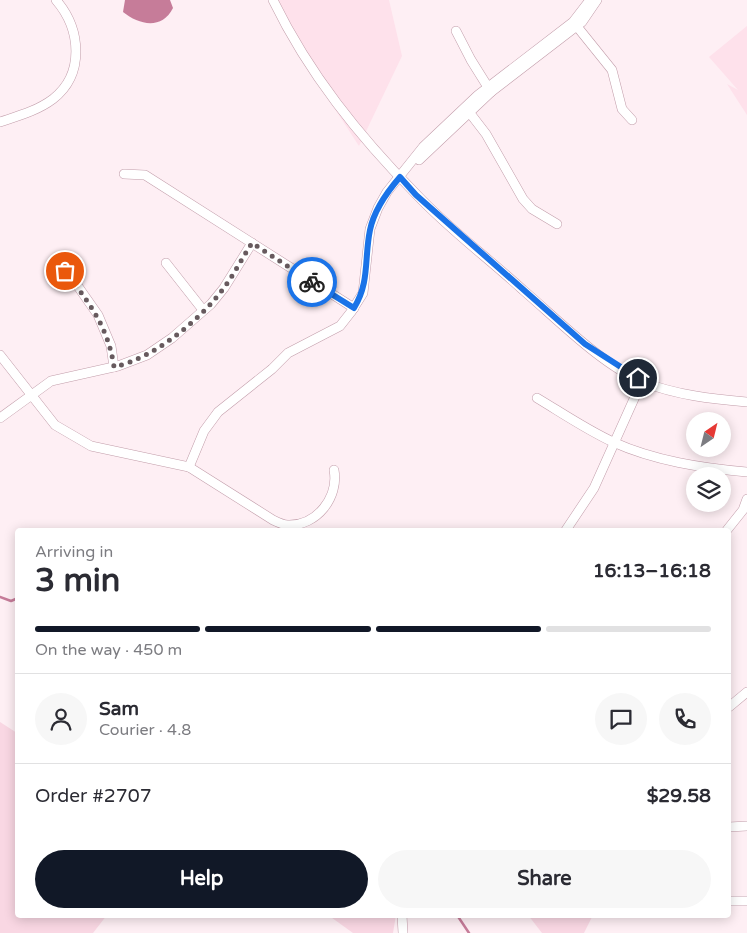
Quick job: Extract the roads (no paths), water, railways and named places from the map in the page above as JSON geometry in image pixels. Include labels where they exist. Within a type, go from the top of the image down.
[{"type":"street","points":[[0,122],[45,104],[62,90],[72,75],[76,56],[75,33],[70,20],[56,0]]},
{"type":"street","points":[[273,0],[292,38],[312,70],[357,131],[416,195],[585,344],[642,381],[699,397],[747,402]]},
{"type":"street","points":[[575,24],[590,0]]},
{"type":"street","points":[[189,467],[204,431],[218,412],[288,354],[340,326],[354,308],[363,293],[370,229],[378,208],[423,147],[489,90],[575,24],[597,0]]},
{"type":"street","points":[[575,24],[612,70],[622,109],[632,120]]},
{"type":"street","points":[[456,30],[489,90]]},
{"type":"street","points":[[467,109],[486,134],[523,199],[532,209],[557,224]]},
{"type":"street","points":[[124,174],[145,176],[354,308]]},
{"type":"street","points":[[0,418],[51,381],[114,367],[147,355],[172,338],[204,310],[224,288],[252,243]]},
{"type":"street","points":[[166,263],[204,310]]},
{"type":"street","points":[[63,265],[98,315],[111,346],[114,367]]},
{"type":"street","points":[[0,355],[55,425],[66,434],[91,446],[189,467],[273,520],[287,525],[305,522],[330,502],[336,481],[334,470]]},
{"type":"street","points":[[567,528],[594,488],[642,381]]},
{"type":"street","points":[[537,398],[614,442],[647,455],[747,472]]},
{"type":"street","points":[[729,528],[743,510],[747,499]]},
{"type":"street","points":[[731,705],[747,692]]},
{"type":"street","points":[[731,827],[747,826]]},
{"type":"street","points":[[731,901],[747,901]]},
{"type":"street","points":[[402,918],[404,933]]},
{"type":"waterway","points":[[0,597],[11,601],[15,599]]},
{"type":"waterway","points":[[459,918],[469,933]]}]
